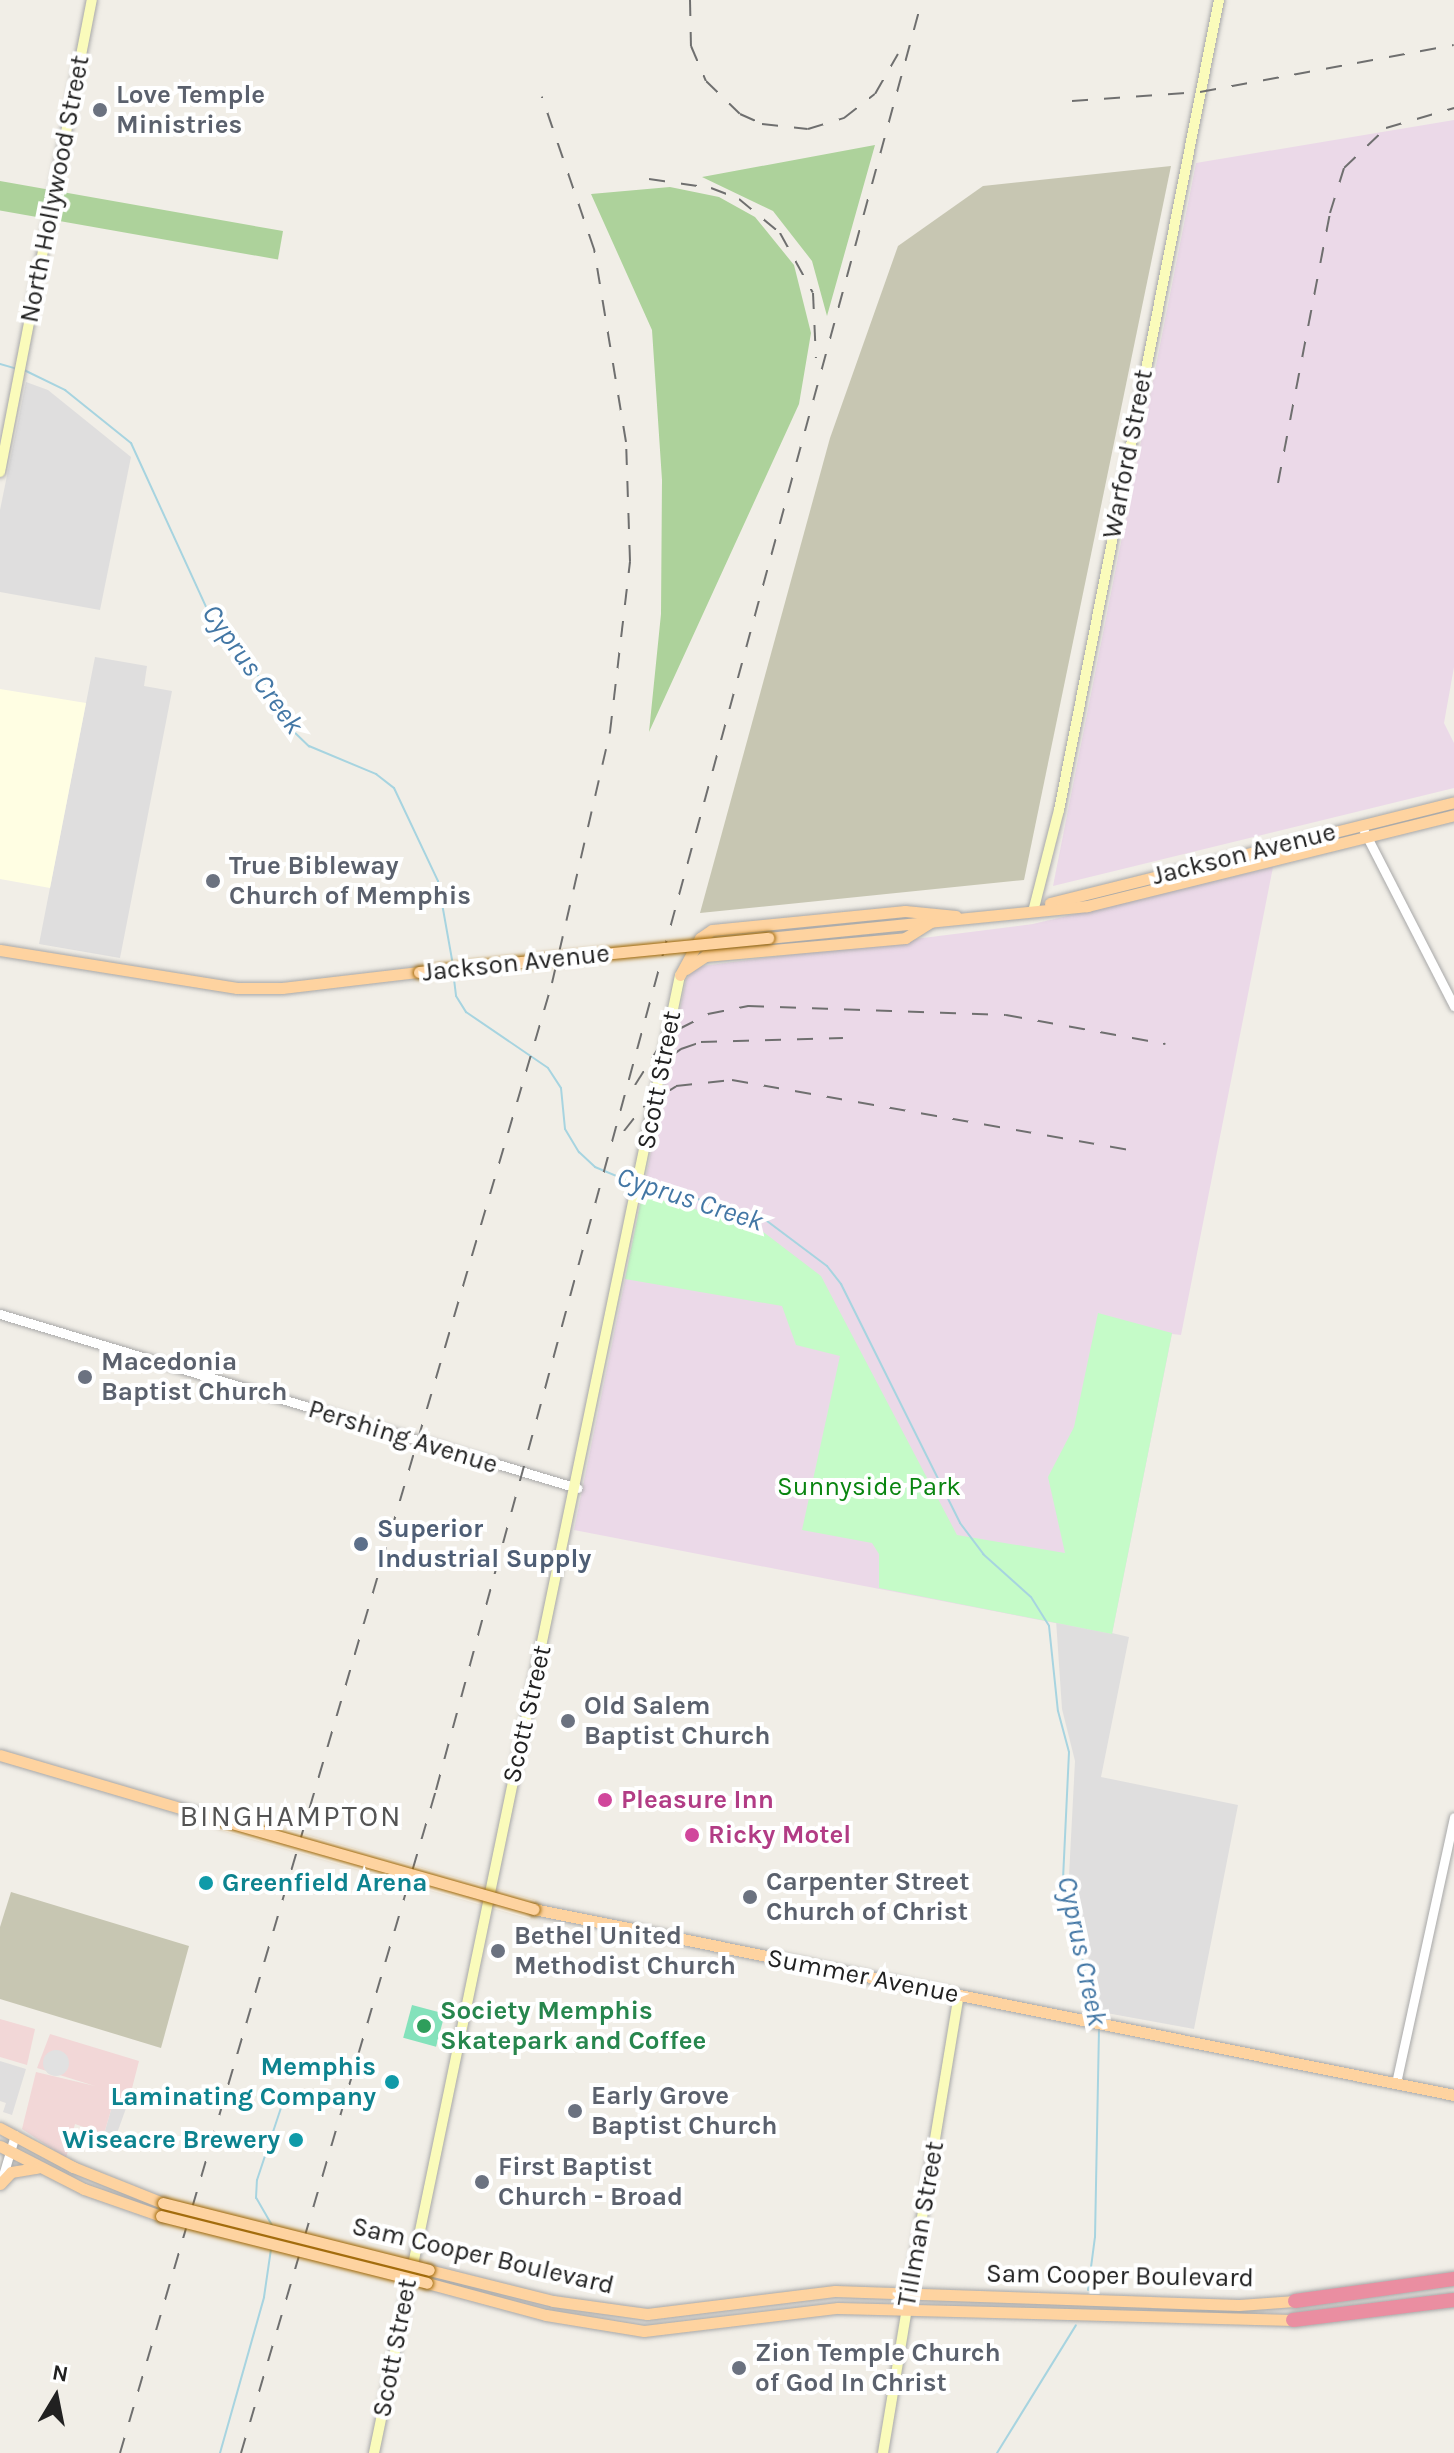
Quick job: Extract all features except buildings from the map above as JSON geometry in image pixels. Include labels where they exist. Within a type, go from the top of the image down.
[{"type":"highway","name":"Sam Cooper Boulevard","points":[[1295,2301],[1454,2279]]},
{"type":"highway","name":"Sam Cooper Boulevard","points":[[1293,2320],[1454,2300]]},
{"type":"main road","name":"North Hollywood Street","points":[[0,472],[92,0]]},
{"type":"main road","name":"Warford Street","points":[[1034,908],[1059,810],[1219,0]]},
{"type":"main road","name":"Jackson Avenue","points":[[1034,908],[1454,802]]},
{"type":"main road","name":"Jackson Avenue","points":[[0,950],[237,988],[282,988],[1034,908],[1087,906],[1454,815]]},
{"type":"main road","points":[[680,975],[700,938],[712,930],[905,911],[939,910],[960,917]]},
{"type":"main road","points":[[680,975],[705,956],[905,938],[932,921]]},
{"type":"main road","name":"Scott Street","points":[[374,2453],[456,2045],[577,1488],[680,975]]},
{"type":"main road","name":"Summer Avenue","points":[[0,1755],[534,1909],[1454,2095]]},
{"type":"main road","name":"Tillman Street","points":[[883,2453],[959,1995]]},
{"type":"main road","name":"Sam Cooper Boulevard","points":[[0,2128],[73,2167],[163,2203],[553,2301],[647,2314],[835,2291],[1239,2305],[1295,2301]]},
{"type":"main road","name":"Sam Cooper Boulevard","points":[[5,2149],[123,2205],[161,2216],[546,2315],[644,2331],[800,2311],[905,2309],[1293,2320]]},
{"type":"main road","points":[[0,2185],[23,2167],[45,2169]]},
{"type":"street","points":[[1361,826],[1454,1006]]},
{"type":"street","name":"Pershing Avenue","points":[[0,1314],[577,1488]]},
{"type":"street","points":[[1396,2083],[1454,1817]]},
{"type":"street","points":[[0,2185],[5,2149],[15,2135]]},
{"type":"shaded area","points":[[1454,120],[1454,667],[1444,723],[1454,743],[1454,788],[1053,886],[1196,163]]},
{"type":"shaded area","points":[[1171,166],[1024,880],[700,913],[830,438],[898,246],[983,186]]},
{"type":"shaded area","points":[[26,382],[48,390],[131,457],[100,610],[0,592],[0,510]]},
{"type":"shaded area","points":[[95,657],[147,666],[144,686],[172,691],[120,958],[39,944]]},
{"type":"shaded area","points":[[0,689],[86,703],[50,888],[0,879]]},
{"type":"shaded area","points":[[1273,867],[1181,1335],[1172,1334],[1112,1634],[574,1530],[686,980],[694,967],[1033,924]]},
{"type":"shaded area","points":[[1056,1620],[1129,1637],[1101,1777],[1238,1805],[1194,2029],[1101,2012],[1069,1876],[1075,1761],[1062,1709]]},
{"type":"shaded area","points":[[11,1892],[189,1946],[161,2048],[0,1999],[0,1927]]},
{"type":"shaded area","points":[[0,2019],[35,2029],[27,2065],[0,2057]]},
{"type":"shaded area","points":[[50,2034],[139,2061],[129,2100],[115,2096],[104,2134],[75,2124],[66,2158],[22,2129],[36,2072],[95,2086],[37,2068]]},
{"type":"shaded area","points":[[56,2050],[65,2054],[69,2063],[65,2072],[56,2076],[47,2072],[43,2063],[47,2054]]},
{"type":"shaded area","points":[[0,2061],[26,2069],[12,2115],[3,2112],[6,2103],[0,2101]]},
{"type":"shaded area","points":[[115,2096],[129,2100],[116,2136],[104,2134]]},
{"type":"green space","points":[[875,145],[827,316],[812,261],[773,211],[702,177]]},
{"type":"green space","points":[[0,181],[283,231],[278,260],[0,211]]},
{"type":"green space","points":[[670,187],[719,197],[755,217],[794,265],[811,333],[799,404],[649,732],[661,614],[662,480],[652,330],[591,194]]},
{"type":"green space","name":"Sunnyside Park","points":[[642,1195],[754,1225],[821,1276],[957,1535],[1065,1553],[1048,1477],[1074,1427],[1098,1313],[1172,1333],[1112,1634],[879,1588],[879,1554],[872,1543],[802,1530],[840,1356],[796,1345],[782,1306],[625,1279]]},
{"type":"green space","name":"Society Memphis Skatepark and Coffee","points":[[412,2005],[445,2014],[436,2047],[403,2038]]},
{"type":"pier","points":[[223,1811],[535,1901],[530,1919],[218,1829]]},
{"type":"waterway","name":"Cyprus Creek","points":[[0,364],[14,368]]},
{"type":"waterway","name":"Cyprus Creek","points":[[24,370],[65,390],[131,443],[214,624],[271,691],[289,727],[309,746],[376,774],[394,788],[438,881],[453,965]]},
{"type":"waterway","name":"Cyprus Creek","points":[[453,971],[456,996],[466,1012],[548,1068],[561,1088],[565,1129],[579,1152],[595,1167],[633,1183]]},
{"type":"waterway","name":"Cyprus Creek","points":[[643,1185],[759,1215],[827,1266],[841,1284],[960,1523],[983,1554],[1031,1597],[1049,1626],[1058,1711],[1069,1752],[1063,1881],[1097,2017]]},
{"type":"waterway","name":"Cyprus Creek","points":[[1088,2290],[1095,2237],[1099,2027]]},
{"type":"waterway","points":[[273,2227],[256,2198],[257,2180],[282,2105]]},
{"type":"waterway","points":[[220,2453],[264,2297],[271,2249]]},
{"type":"waterway","points":[[997,2453],[1076,2325]]},
{"type":"railway","points":[[690,0],[691,46],[706,81],[740,114],[762,124],[808,129],[844,118],[875,94],[898,54]]},
{"type":"railway","points":[[241,2453],[436,1790],[922,0]]},
{"type":"railway","points":[[1072,101],[1200,92],[1454,45]]},
{"type":"railway","points":[[120,2453],[552,983],[610,732],[630,561],[626,442],[594,249],[542,97]]},
{"type":"railway","points":[[1278,483],[1330,213],[1344,168],[1386,128],[1454,108]]},
{"type":"railway","points":[[649,179],[711,188],[739,199],[780,233],[813,293],[816,358]]},
{"type":"railway","points":[[635,1085],[659,1047],[679,1029],[708,1014],[748,1006],[1006,1015],[1165,1044]]},
{"type":"railway","points":[[648,1073],[681,1049],[701,1042],[843,1038]]},
{"type":"railway","points":[[624,1131],[643,1107],[676,1086],[732,1080],[1141,1152]]},
{"type":"place","name":"Love Temple Ministries","points":[[100,110]]},
{"type":"place","name":"True Bibleway Church of Memphis","points":[[213,881]]},
{"type":"place","name":"Macedonia Baptist Church","points":[[85,1377]]},
{"type":"place","name":"Superior Industrial Supply","points":[[361,1544]]},
{"type":"place","name":"Old Salem Baptist Church","points":[[568,1721]]},
{"type":"place","name":"Pleasure Inn","points":[[605,1800]]},
{"type":"place","name":"Ricky Motel","points":[[692,1835]]},
{"type":"place","name":"Greenfield Arena","points":[[206,1883]]},
{"type":"place","name":"Carpenter Street Church of Christ","points":[[750,1897]]},
{"type":"place","name":"Bethel United Methodist Church","points":[[498,1951]]},
{"type":"place","name":"Society Memphis Skatepark and Coffee","points":[[424,2026]]},
{"type":"place","name":"Memphis Laminating Company","points":[[392,2082]]},
{"type":"place","name":"Early Grove Baptist Church","points":[[575,2111]]},
{"type":"place","name":"Wiseacre Brewery","points":[[296,2140]]},
{"type":"place","name":"First Baptist Church - Broad","points":[[482,2182]]},
{"type":"place","name":"Zion Temple Church of God In Christ","points":[[739,2368]]},
{"type":"district","name":"BINGHAMPTON","points":[[291,1816]]}]
